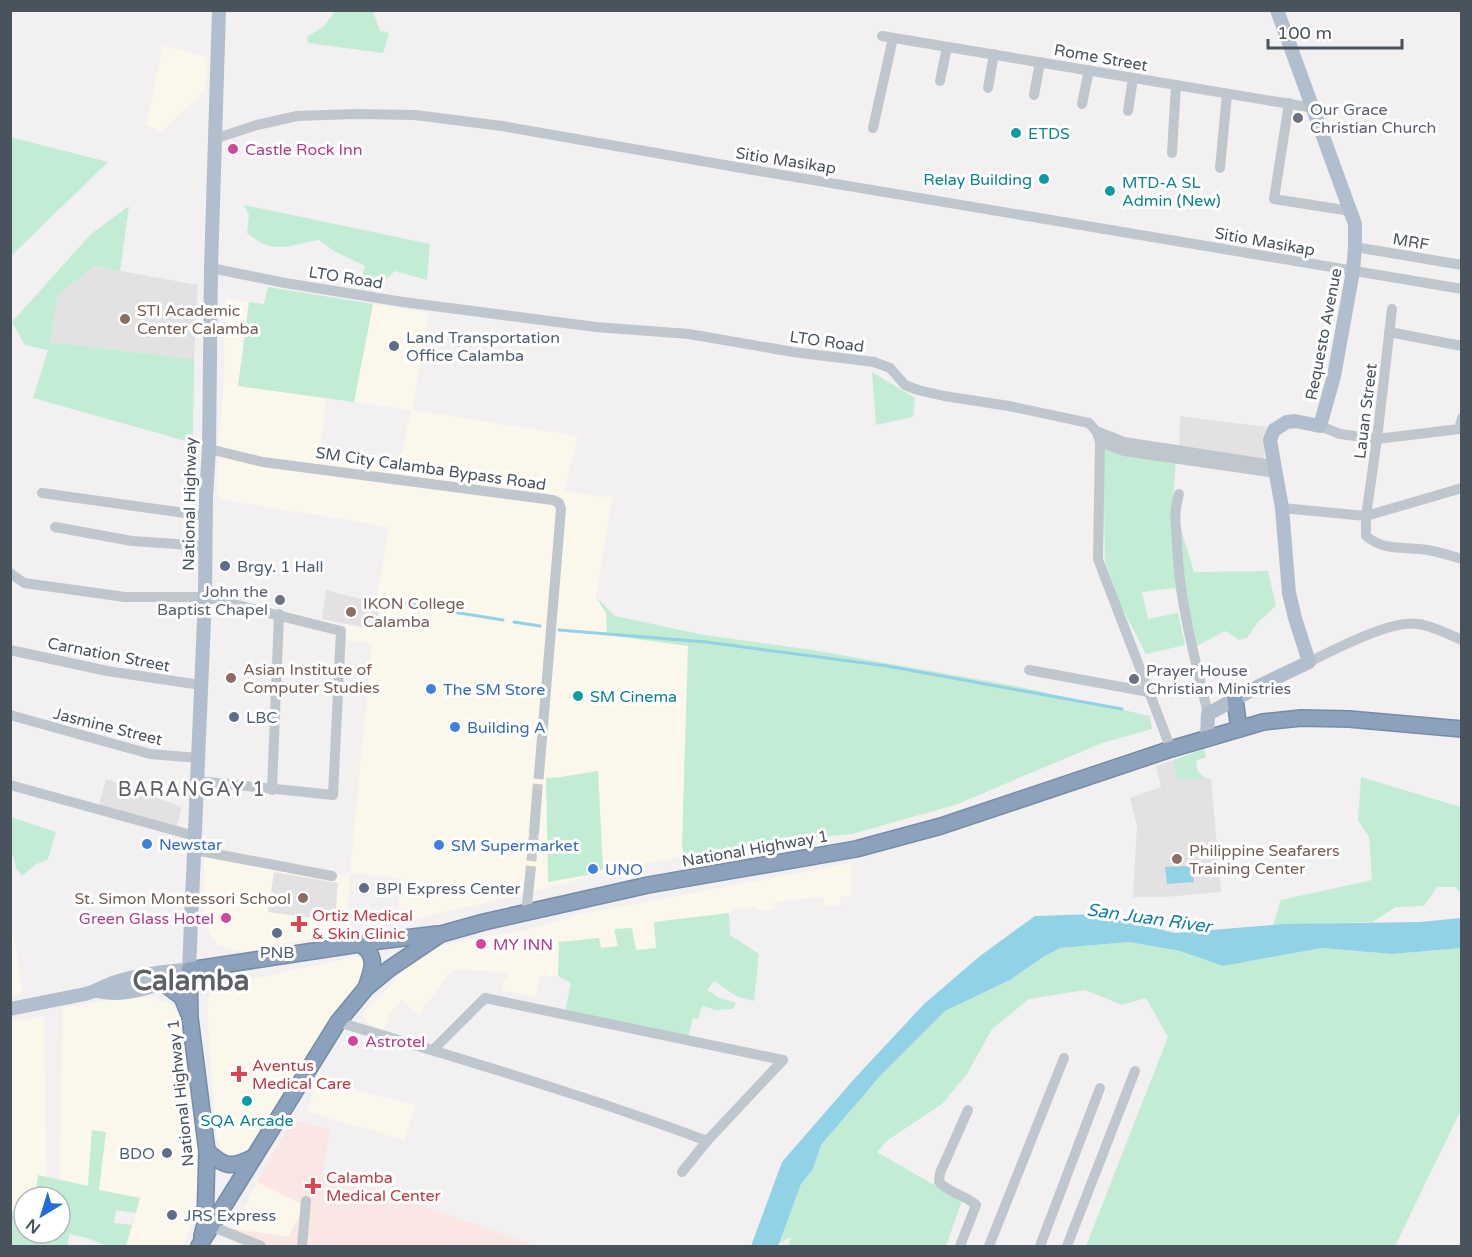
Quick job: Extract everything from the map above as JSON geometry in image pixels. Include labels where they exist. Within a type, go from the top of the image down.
[{"type":"highway","points":[[1235,699],[1239,729]]},
{"type":"highway","name":"National Highway 1","points":[[199,1246],[208,1225],[254,1158],[338,1022],[366,988],[441,934],[699,875],[856,849],[941,826],[1171,749],[1263,722],[1301,718],[1349,719],[1461,729]]},
{"type":"highway","points":[[189,970],[379,941],[441,934]]},
{"type":"highway","points":[[379,941],[381,958],[390,969]]},
{"type":"highway","points":[[360,944],[371,954],[374,961],[366,988]]},
{"type":"highway","name":"National Highway 1","points":[[189,970],[190,1018],[207,1151],[208,1225]]},
{"type":"highway","points":[[165,984],[182,998],[190,1018]]},
{"type":"highway","points":[[207,1151],[217,1161],[227,1165],[237,1165],[254,1158]]},
{"type":"main road","name":"National Highway","points":[[189,970],[205,597],[214,139],[219,10]]},
{"type":"main road","name":"Requesto Avenue","points":[[1277,10],[1355,224],[1353,271],[1334,376],[1320,426],[1295,421],[1279,426],[1271,434],[1270,440],[1282,508],[1289,593],[1310,662]]},
{"type":"main road","points":[[1207,739],[1208,714],[1310,662]]},
{"type":"main road","points":[[10,1009],[97,991],[109,984],[172,970],[189,970]]},
{"type":"main road","points":[[97,991],[111,994],[165,984],[189,970]]},
{"type":"street","name":"Rome Street","points":[[873,128],[888,37],[1314,108]]},
{"type":"street","points":[[940,81],[947,47]]},
{"type":"street","points":[[988,88],[994,54]]},
{"type":"street","points":[[1034,95],[1040,62]]},
{"type":"street","points":[[1082,104],[1089,70]]},
{"type":"street","points":[[1128,111],[1133,78]]},
{"type":"street","points":[[1172,153],[1176,85]]},
{"type":"street","points":[[1220,168],[1227,94]]},
{"type":"street","points":[[1289,103],[1274,199],[1350,212]]},
{"type":"street","name":"Sitio Masikap","points":[[214,139],[257,125],[297,116],[415,115],[502,126],[1461,289]]},
{"type":"street","name":"MRF","points":[[1355,247],[1461,265]]},
{"type":"street","name":"LTO Road","points":[[211,268],[285,283],[403,302],[596,327],[689,334],[793,352],[874,362],[890,368],[904,385],[918,390],[1089,423],[1096,431],[1124,442],[1275,469]]},
{"type":"street","name":"Lauan Street","points":[[1366,516],[1392,309]]},
{"type":"street","points":[[1389,332],[1461,346]]},
{"type":"street","points":[[1320,426],[1340,434],[1377,439],[1460,429],[1461,418]]},
{"type":"street","points":[[1096,431],[1100,442],[1098,559],[1171,749]]},
{"type":"street","points":[[1100,442],[1124,451],[1275,469]]},
{"type":"street","name":"SM City Calamba Bypass Road","points":[[209,449],[263,462],[553,500],[559,503],[561,509],[539,774]]},
{"type":"street","points":[[1282,508],[1366,516],[1461,488]]},
{"type":"street","points":[[42,493],[206,516]]},
{"type":"street","points":[[1179,494],[1174,513],[1178,577],[1189,636],[1208,714]]},
{"type":"street","points":[[1366,516],[1366,536],[1375,543],[1385,547],[1421,549],[1461,559]]},
{"type":"street","points":[[55,527],[132,541],[206,546]]},
{"type":"street","points":[[10,573],[24,583],[124,597],[205,597],[341,631],[333,795],[198,781]]},
{"type":"street","points":[[272,790],[279,614]]},
{"type":"street","points":[[1310,662],[1347,644],[1391,627],[1416,623],[1435,628],[1461,640]]},
{"type":"street","name":"Carnation Street","points":[[10,650],[106,671],[201,686]]},
{"type":"street","points":[[1029,670],[1149,692]]},
{"type":"street","name":"Jasmine Street","points":[[10,716],[150,754],[199,758]]},
{"type":"street","points":[[10,785],[195,836]]},
{"type":"street","points":[[534,833],[537,794]]},
{"type":"street","points":[[195,850],[332,876]]},
{"type":"street","points":[[526,913],[530,876]]},
{"type":"street","points":[[433,1050],[485,998],[783,1060],[707,1141],[682,1172]]},
{"type":"street","points":[[338,1022],[433,1050],[707,1141]]},
{"type":"street","points":[[989,1246],[1064,1058]]},
{"type":"street","points":[[1068,1246],[1135,1071]]},
{"type":"street","points":[[1040,1246],[1100,1088]]},
{"type":"street","points":[[960,1246],[976,1205],[944,1188],[939,1182],[940,1173],[968,1110]]},
{"type":"street","points":[[302,1246],[306,1201]]},
{"type":"street","points":[[208,1225],[261,1246]]},
{"type":"shaded area","points":[[163,45],[208,58],[204,92],[161,132],[146,125]]},
{"type":"shaded area","name":"STI Academic Center Calamba","points":[[94,266],[198,285],[194,359],[50,342],[58,295]]},
{"type":"shaded area","points":[[225,298],[249,302],[238,386],[326,398],[320,454],[400,463],[411,410],[354,402],[373,304],[429,313],[412,410],[578,436],[564,491],[612,498],[596,597],[606,613],[607,635],[688,646],[682,846],[684,856],[600,873],[528,893],[398,923],[401,878],[350,873],[372,644],[344,639],[346,623],[376,630],[380,604],[376,603],[389,527],[218,499],[218,443],[224,383]]},
{"type":"shaded area","points":[[1180,416],[1266,427],[1264,460],[1179,448]]},
{"type":"shaded area","name":"IKON College Calamba","points":[[326,590],[380,604],[376,630],[322,619]]},
{"type":"shaded area","name":"Philippine Seafarers Training Center","points":[[1174,760],[1176,779],[1211,779],[1221,892],[1165,897],[1133,897],[1137,826],[1130,798],[1161,787],[1156,766]]},
{"type":"shaded area","points":[[106,779],[182,807],[176,828],[99,805]]},
{"type":"shaded area","points":[[204,851],[331,875],[350,873],[347,923],[355,937],[304,940],[245,952],[218,946],[204,921]]},
{"type":"shaded area","points":[[851,863],[851,896],[841,896],[840,905],[824,907],[823,897],[775,902],[775,909],[757,910],[756,907],[731,909],[729,913],[654,922],[657,948],[636,950],[632,928],[614,930],[618,946],[601,948],[599,938],[559,942],[558,976],[540,976],[535,997],[501,990],[501,985],[510,972],[452,970],[419,1014],[401,1000],[390,1014],[383,1030],[366,1023],[363,1011],[388,988],[406,963],[432,948],[470,939],[524,931],[576,915]]},
{"type":"shaded area","name":"St. Simon Montessori School","points":[[274,872],[338,883],[335,921],[268,912]]},
{"type":"shaded area","points":[[11,932],[13,932],[17,954],[22,993],[11,995]]},
{"type":"shaded area","points":[[361,956],[364,971],[359,986],[302,1065],[246,1152],[239,1158],[231,1158],[223,1151],[216,1137],[207,1006],[210,992],[222,985]]},
{"type":"shaded area","points":[[153,998],[170,1004],[179,1013],[201,1156],[200,1195],[184,1246],[126,1246],[140,1198],[99,1190],[92,1130],[88,1186],[60,1179],[62,1008],[117,999]]},
{"type":"shaded area","points":[[44,1017],[46,1177],[38,1175],[37,1185],[12,1185],[12,1212],[11,1212],[11,1022]]},
{"type":"shaded area","points":[[317,1081],[415,1105],[405,1140],[307,1112]]},
{"type":"shaded area","name":"Calamba Medical Center","points":[[293,1120],[330,1130],[322,1173],[537,1246],[245,1246],[232,1241],[235,1229],[288,1237],[300,1216],[300,1203],[257,1182]]},
{"type":"shaded area","points":[[257,1182],[300,1203],[300,1216],[288,1237],[235,1229]]},
{"type":"green space","points":[[336,10],[373,11],[380,31],[389,33],[383,53],[308,43],[307,37],[324,26]]},
{"type":"green space","points":[[10,137],[108,162],[11,256],[10,256]]},
{"type":"green space","points":[[244,205],[430,244],[427,280],[395,271],[384,281],[383,292],[362,289],[361,282],[365,266],[334,251],[319,240],[274,247],[247,233],[249,215]]},
{"type":"green space","points":[[129,206],[120,271],[94,266],[58,295],[50,342],[194,359],[193,443],[33,398],[48,350],[25,345],[12,322],[91,234]]},
{"type":"green space","points":[[268,287],[373,304],[354,402],[238,386],[249,302],[264,304]]},
{"type":"green space","points":[[872,372],[915,398],[913,417],[876,425]]},
{"type":"green space","points":[[1103,435],[1176,457],[1173,502],[1194,572],[1268,571],[1276,606],[1257,623],[1247,638],[1239,640],[1225,631],[1197,646],[1175,588],[1142,592],[1148,619],[1178,613],[1185,645],[1146,654],[1121,606],[1105,561]]},
{"type":"green space","points":[[596,597],[615,616],[704,635],[813,650],[1016,686],[1150,716],[1152,729],[1102,743],[955,805],[852,834],[795,839],[684,856],[682,846],[688,646],[607,635],[606,613]]},
{"type":"green space","points":[[1204,749],[1206,757],[1196,761],[1198,772],[1205,778],[1211,779],[1176,779],[1174,760]]},
{"type":"green space","points":[[598,771],[603,869],[594,874],[548,882],[546,778]]},
{"type":"green space","points":[[1361,777],[1461,807],[1461,893],[1455,887],[1437,887],[1424,906],[1396,907],[1372,922],[1273,925],[1281,900],[1372,880],[1369,837],[1358,820]]},
{"type":"green space","points":[[11,817],[56,832],[48,859],[35,865],[22,876],[11,854]]},
{"type":"green space","points":[[729,913],[730,935],[759,954],[754,1001],[736,996],[714,981],[707,990],[720,998],[736,1003],[733,1009],[716,1010],[702,1006],[698,1019],[693,1018],[688,1038],[565,1012],[571,983],[558,976],[559,942],[599,938],[601,948],[618,946],[614,929],[632,928],[636,950],[656,948],[654,922]]},
{"type":"green space","points":[[1129,942],[1180,951],[1223,966],[1322,948],[1392,954],[1461,948],[1461,1110],[1395,1246],[1086,1246],[1168,1037],[1146,998],[1122,1005],[1085,990],[1029,999],[992,1029],[967,1074],[942,1104],[888,1140],[877,1152],[962,1201],[946,1246],[788,1246],[791,1237],[778,1244],[801,1184],[813,1169],[821,1145],[881,1075],[945,1011],[1010,980],[1060,948]]},
{"type":"green space","points":[[92,1130],[106,1132],[99,1190],[140,1198],[136,1213],[116,1210],[114,1223],[132,1225],[126,1246],[107,1246],[72,1234],[72,1185],[37,1185],[38,1175],[88,1186]]},
{"type":"green space","points":[[11,1212],[12,1245],[67,1246],[11,1246]]},
{"type":"water","points":[[1192,866],[1194,882],[1167,884],[1165,867]]},
{"type":"water","points":[[1098,914],[1175,933],[1284,924],[1420,922],[1461,918],[1461,948],[1392,954],[1322,948],[1223,966],[1180,951],[1129,942],[1060,948],[1010,980],[945,1011],[881,1075],[821,1145],[813,1169],[801,1184],[778,1246],[751,1246],[782,1162],[855,1078],[924,1004],[980,956],[1035,916]]},
{"type":"waterway","points":[[400,602],[432,608]]},
{"type":"waterway","points":[[453,612],[503,620]]},
{"type":"waterway","points":[[514,622],[540,626]]},
{"type":"waterway","points":[[559,630],[706,642],[887,666],[1122,709]]},
{"type":"tunnel","points":[[537,794],[539,774]]},
{"type":"tunnel","points":[[530,876],[534,833]]},
{"type":"place","name":"Our Grace Christian Church","points":[[1298,118]]},
{"type":"place","name":"ETDS","points":[[1016,133]]},
{"type":"place","name":"Castle Rock Inn","points":[[233,149]]},
{"type":"place","name":"Relay Building","points":[[1044,179]]},
{"type":"place","name":"MTD-A SL Admin (New)","points":[[1110,191]]},
{"type":"place","name":"STI Academic Center Calamba","points":[[125,319]]},
{"type":"place","name":"Land Transportation Office Calamba","points":[[394,346]]},
{"type":"place","name":"Brgy. 1 Hall","points":[[225,566]]},
{"type":"place","name":"John the Baptist Chapel","points":[[280,600]]},
{"type":"place","name":"IKON College Calamba","points":[[351,612]]},
{"type":"place","name":"Asian Institute of Computer Studies","points":[[231,678]]},
{"type":"place","name":"Prayer House Christian Ministries","points":[[1134,679]]},
{"type":"place","name":"The SM Store","points":[[431,689]]},
{"type":"place","name":"SM Cinema","points":[[578,696]]},
{"type":"place","name":"LBC","points":[[234,717]]},
{"type":"place","name":"Building A","points":[[455,727]]},
{"type":"place","name":"Newstar","points":[[147,844]]},
{"type":"place","name":"SM Supermarket","points":[[439,845]]},
{"type":"place","name":"Philippine Seafarers Training Center","points":[[1177,859]]},
{"type":"place","name":"UNO","points":[[593,869]]},
{"type":"place","name":"BPI Express Center","points":[[364,888]]},
{"type":"place","name":"St. Simon Montessori School","points":[[303,898]]},
{"type":"place","name":"Green Glass Hotel","points":[[226,918]]},
{"type":"place","name":"Ortiz Medical & Skin Clinic","points":[[299,924]]},
{"type":"place","name":"PNB","points":[[277,933]]},
{"type":"place","name":"MY INN","points":[[481,944]]},
{"type":"place","name":"Astrotel","points":[[353,1041]]},
{"type":"place","name":"Aventus Medical Care","points":[[239,1074]]},
{"type":"place","name":"SQA Arcade","points":[[247,1101]]},
{"type":"place","name":"BDO","points":[[167,1153]]},
{"type":"place","name":"Calamba Medical Center","points":[[313,1186]]},
{"type":"place","name":"JRS Express","points":[[172,1215]]},
{"type":"district","name":"BARANGAY 1","points":[[192,789]]},
{"type":"district","name":"Calamba","points":[[191,980]]},
{"type":"water label","name":"San Juan River","points":[[1149,918]]}]
